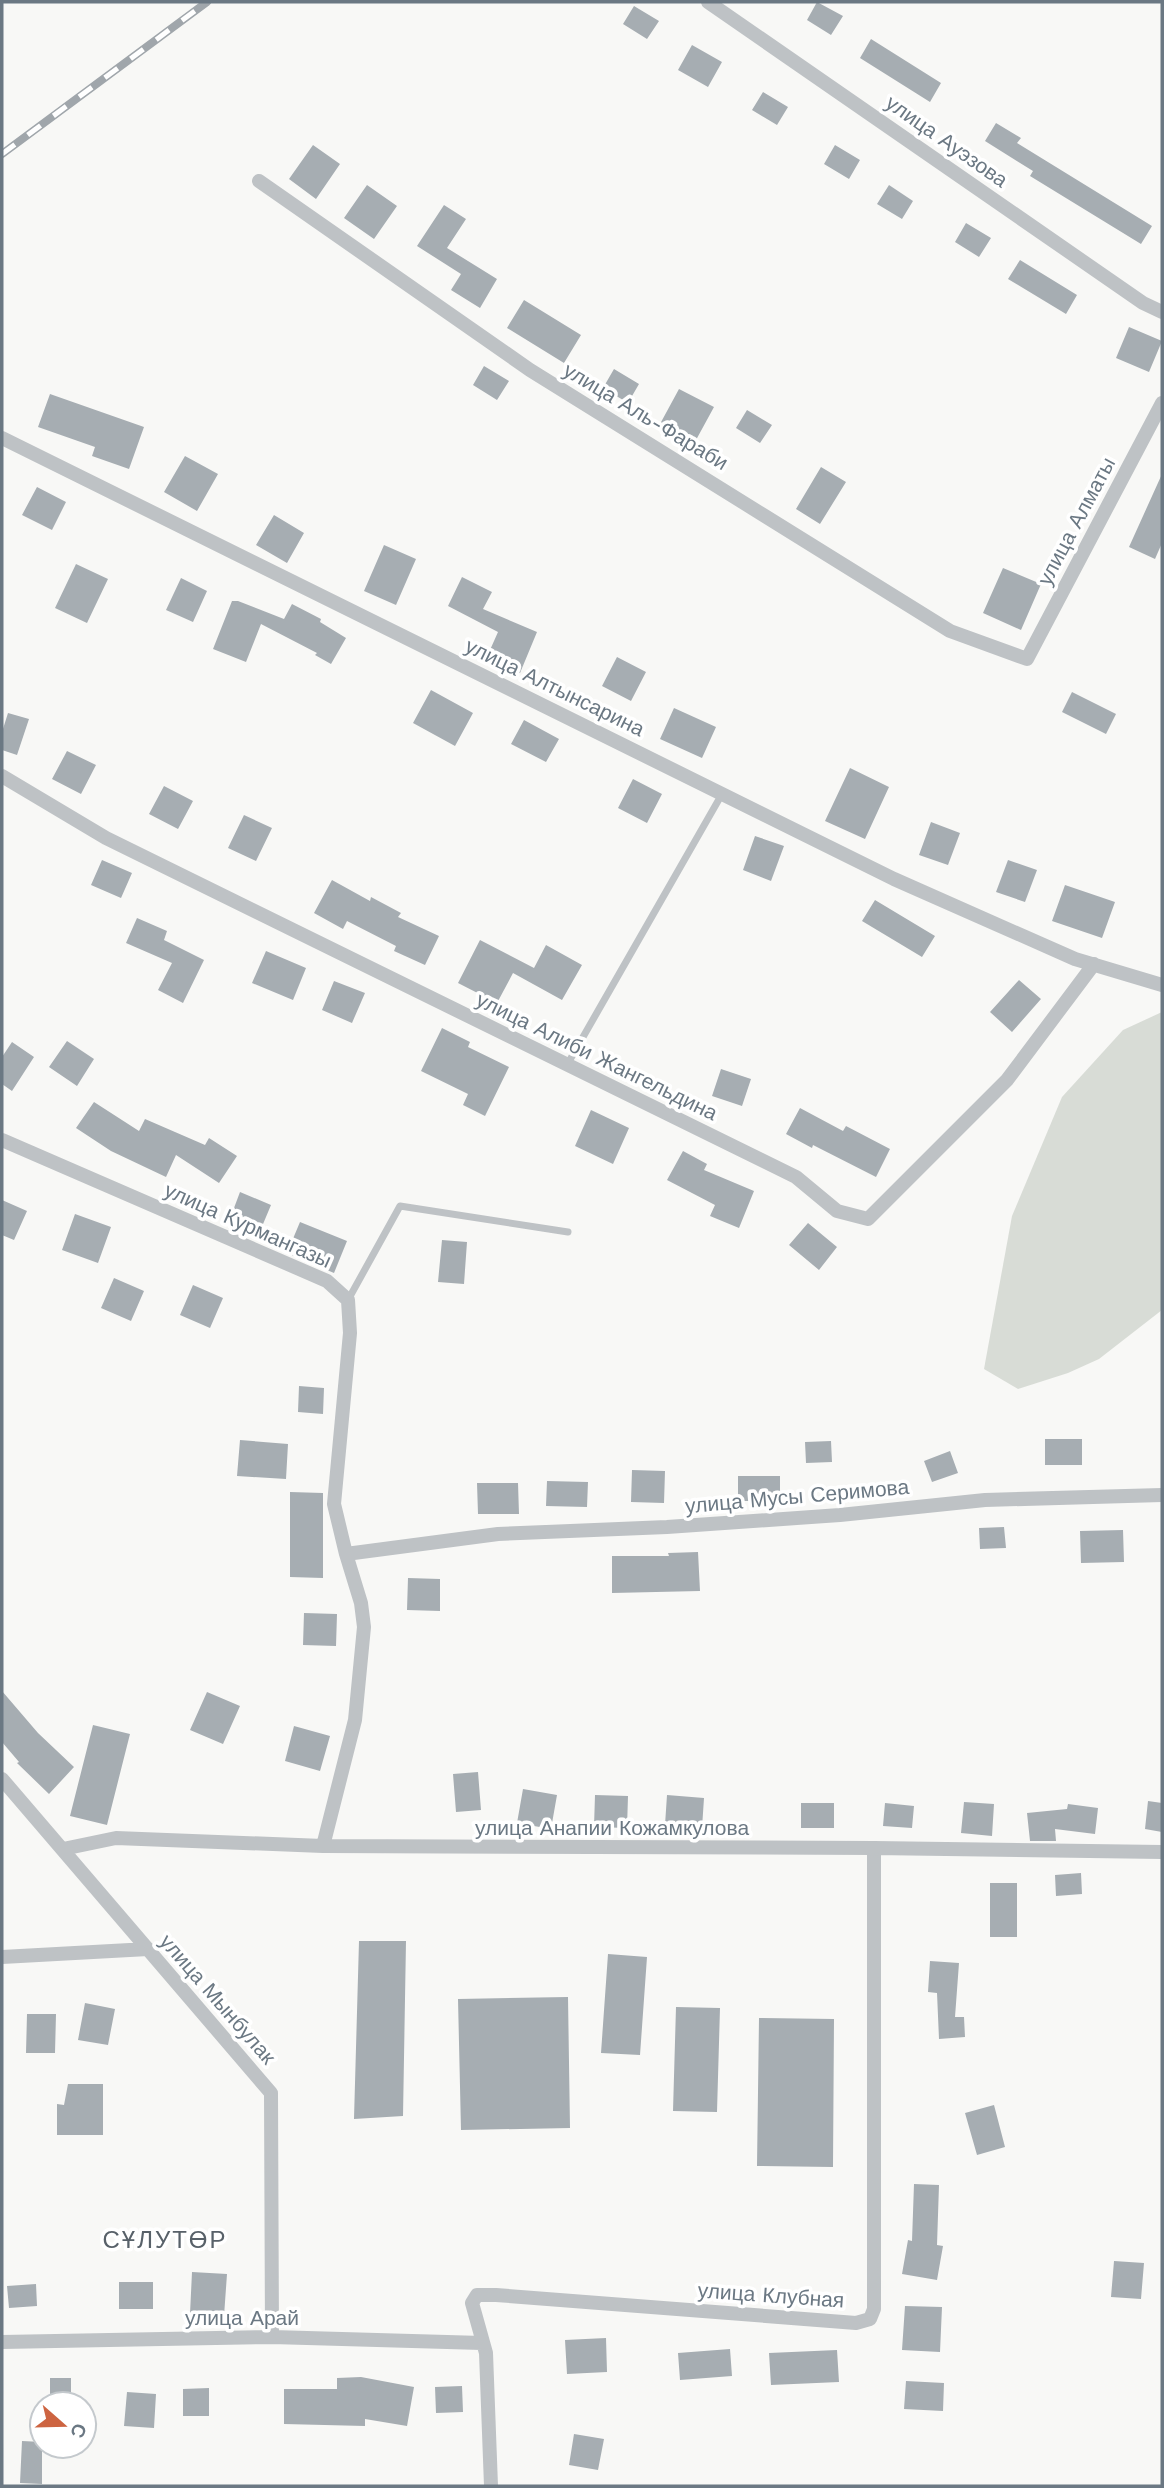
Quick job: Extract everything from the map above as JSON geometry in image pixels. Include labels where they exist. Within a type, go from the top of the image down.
[{"type":"street","name":"улица Ауэзова","points":[[708,2],[1143,303],[1162,312]]},
{"type":"street","name":"улица Аль-Фараби","points":[[259,181],[530,370],[950,631],[1027,659]]},
{"type":"street","name":"улица Алматы","points":[[1027,659],[1162,403]]},
{"type":"street","name":"улица Алтынсарина","points":[[2,438],[894,879],[1075,959],[1162,985]]},
{"type":"street","name":"улица Алиби Жангельдина","points":[[2,776],[106,838],[796,1177],[837,1211],[868,1219],[1007,1080],[1094,964]]},
{"type":"street","name":"улица Курмангазы","points":[[2,1140],[327,1281],[348,1300]]},
{"type":"street","points":[[323,1846],[355,1720],[364,1627],[361,1603],[334,1504],[350,1333],[348,1300]]},
{"type":"street","name":"улица Мусы Серимова","points":[[346,1554],[498,1534],[667,1527],[827,1516],[985,1500],[1162,1495]]},
{"type":"street","name":"улица Мынбулак","points":[[2,1779],[271,2093],[272,2337]]},
{"type":"street","name":"улица Анапии Кожамкулова","points":[[63,1849],[116,1838],[323,1846],[1162,1852]]},
{"type":"street","name":"улица Клубная","points":[[491,2486],[486,2353],[472,2303],[477,2295],[856,2323],[870,2319],[874,2309],[874,1848]]},
{"type":"street","points":[[2,1957],[148,1949]]},
{"type":"street","name":"улица Арай","points":[[2,2342],[272,2337],[482,2343]]},
{"type":"lane","points":[[567,1065],[722,793]]},
{"type":"lane","points":[[348,1300],[400,1206],[568,1232]]},
{"type":"shaded area","points":[[1162,1012],[1162,1310],[1099,1359],[1068,1373],[1018,1389],[984,1369],[1012,1216],[1062,1097],[1123,1030]]},
{"type":"building","points":[[817,2],[843,16],[831,35],[807,20]]},
{"type":"building","points":[[634,6],[659,21],[647,39],[623,24]]},
{"type":"building","points":[[871,39],[941,83],[930,102],[860,58]]},
{"type":"building","points":[[692,45],[722,62],[708,87],[678,70]]},
{"type":"building","points":[[763,92],[788,107],[777,125],[752,110]]},
{"type":"building","points":[[996,123],[1021,138],[1017,143],[1152,226],[1141,244],[1030,176],[1033,171],[985,141]]},
{"type":"building","points":[[313,145],[340,164],[316,199],[289,179]]},
{"type":"building","points":[[835,145],[860,160],[849,179],[824,164]]},
{"type":"building","points":[[367,185],[397,206],[374,239],[344,218]]},
{"type":"building","points":[[889,185],[913,201],[902,219],[877,204]]},
{"type":"building","points":[[444,205],[466,219],[447,248],[497,279],[480,308],[451,290],[461,274],[417,246]]},
{"type":"building","points":[[966,223],[991,238],[979,257],[955,242]]},
{"type":"building","points":[[1020,260],[1077,295],[1066,314],[1008,279]]},
{"type":"building","points":[[524,300],[581,335],[564,363],[507,328]]},
{"type":"building","points":[[1129,327],[1162,341],[1149,372],[1116,358]]},
{"type":"building","points":[[484,366],[509,381],[497,400],[473,385]]},
{"type":"building","points":[[614,369],[639,384],[628,403],[603,388]]},
{"type":"building","points":[[679,389],[714,407],[696,440],[690,440],[660,424]]},
{"type":"building","points":[[50,394],[144,427],[129,469],[92,456],[95,447],[38,427]]},
{"type":"building","points":[[747,410],[772,425],[760,443],[736,428]]},
{"type":"building","points":[[185,456],[218,474],[197,511],[164,492]]},
{"type":"building","points":[[821,467],[846,482],[820,524],[796,509]]},
{"type":"building","points":[[1162,474],[1162,543],[1155,559],[1129,547]]},
{"type":"building","points":[[37,487],[66,502],[52,530],[22,515]]},
{"type":"building","points":[[274,515],[304,533],[287,563],[256,545]]},
{"type":"building","points":[[384,545],[416,559],[396,605],[364,591]]},
{"type":"building","points":[[76,564],[108,579],[87,623],[55,608]]},
{"type":"building","points":[[1003,568],[1041,584],[1021,630],[983,613]]},
{"type":"building","points":[[462,577],[492,592],[483,609],[537,632],[520,673],[486,659],[498,632],[448,606]]},
{"type":"building","points":[[181,578],[207,591],[193,622],[166,610]]},
{"type":"building","points":[[232,601],[284,619],[292,604],[321,619],[320,622],[346,638],[331,664],[315,655],[317,653],[261,624],[246,662],[213,649]]},
{"type":"building","points":[[617,657],[646,672],[631,701],[602,686]]},
{"type":"building","points":[[431,690],[473,713],[455,746],[413,723]]},
{"type":"building","points":[[1072,692],[1116,714],[1106,734],[1062,712]]},
{"type":"building","points":[[674,708],[716,727],[702,758],[660,739]]},
{"type":"building","points":[[8,713],[29,719],[17,755],[2,750],[2,732]]},
{"type":"building","points":[[524,720],[559,739],[546,762],[511,744]]},
{"type":"building","points":[[67,751],[96,765],[81,794],[52,779]]},
{"type":"building","points":[[850,768],[889,787],[865,839],[825,821]]},
{"type":"building","points":[[633,779],[662,794],[647,823],[618,808]]},
{"type":"building","points":[[164,786],[193,801],[178,829],[149,814]]},
{"type":"building","points":[[244,815],[272,828],[256,861],[228,848]]},
{"type":"building","points":[[931,822],[960,833],[948,865],[919,855]]},
{"type":"building","points":[[755,836],[784,846],[771,881],[743,870]]},
{"type":"building","points":[[102,860],[132,873],[121,898],[91,885]]},
{"type":"building","points":[[1008,860],[1037,870],[1025,902],[996,892]]},
{"type":"building","points":[[332,880],[370,901],[371,897],[401,913],[398,917],[439,936],[425,965],[394,951],[396,946],[347,921],[343,929],[314,913]]},
{"type":"building","points":[[1065,885],[1115,902],[1102,938],[1052,921]]},
{"type":"building","points":[[875,900],[935,936],[922,957],[862,921]]},
{"type":"building","points":[[137,918],[167,931],[164,940],[204,960],[183,1003],[158,990],[172,963],[126,943]]},
{"type":"building","points":[[480,940],[534,968],[546,945],[582,965],[562,1000],[513,973],[497,1003],[458,983]]},
{"type":"building","points":[[266,951],[306,968],[293,1000],[252,983]]},
{"type":"building","points":[[1019,980],[1041,999],[1012,1032],[990,1012]]},
{"type":"building","points":[[334,981],[365,993],[352,1023],[322,1010]]},
{"type":"building","points":[[442,1028],[470,1042],[468,1047],[509,1067],[485,1116],[463,1105],[468,1094],[421,1071]]},
{"type":"building","points":[[67,1041],[94,1059],[77,1086],[49,1067]]},
{"type":"building","points":[[12,1042],[34,1057],[12,1091],[2,1084],[2,1057]]},
{"type":"building","points":[[721,1069],[751,1079],[742,1106],[712,1096]]},
{"type":"building","points":[[94,1102],[139,1131],[145,1119],[205,1145],[209,1138],[237,1156],[219,1183],[176,1155],[166,1177],[111,1151],[76,1128]]},
{"type":"building","points":[[800,1108],[843,1131],[846,1126],[890,1149],[876,1177],[786,1134]]},
{"type":"building","points":[[591,1110],[629,1128],[613,1164],[575,1146]]},
{"type":"building","points":[[683,1151],[707,1164],[704,1170],[754,1191],[739,1228],[710,1216],[715,1205],[667,1180]]},
{"type":"building","points":[[240,1192],[271,1205],[258,1236],[228,1224]]},
{"type":"building","points":[[2,1200],[27,1211],[14,1240],[2,1235]]},
{"type":"building","points":[[75,1214],[111,1227],[98,1263],[62,1250]]},
{"type":"building","points":[[300,1222],[347,1241],[334,1273],[287,1253]]},
{"type":"building","points":[[808,1223],[837,1247],[819,1270],[789,1245]]},
{"type":"building","points":[[442,1240],[467,1242],[464,1284],[438,1282]]},
{"type":"building","points":[[114,1278],[144,1291],[131,1321],[101,1308]]},
{"type":"building","points":[[193,1285],[223,1298],[210,1328],[180,1315]]},
{"type":"building","points":[[299,1386],[324,1388],[323,1414],[298,1412]]},
{"type":"building","points":[[1045,1439],[1082,1439],[1082,1465],[1045,1465]]},
{"type":"building","points":[[240,1440],[288,1444],[286,1479],[237,1476]]},
{"type":"building","points":[[831,1441],[832,1462],[806,1463],[805,1442]]},
{"type":"building","points":[[950,1451],[958,1473],[932,1482],[924,1461]]},
{"type":"building","points":[[632,1470],[665,1471],[664,1503],[631,1502]]},
{"type":"building","points":[[738,1476],[780,1476],[780,1501],[738,1501]]},
{"type":"building","points":[[547,1481],[588,1482],[587,1507],[546,1506]]},
{"type":"building","points":[[477,1483],[518,1483],[519,1514],[478,1514]]},
{"type":"building","points":[[290,1492],[323,1493],[323,1578],[290,1577]]},
{"type":"building","points":[[1004,1527],[1006,1548],[980,1549],[979,1528]]},
{"type":"building","points":[[1123,1530],[1124,1562],[1081,1563],[1080,1531]]},
{"type":"building","points":[[698,1552],[700,1591],[612,1593],[612,1556],[669,1556],[668,1553]]},
{"type":"building","points":[[408,1578],[440,1579],[440,1611],[407,1610]]},
{"type":"building","points":[[304,1613],[337,1614],[336,1646],[303,1645]]},
{"type":"building","points":[[2,1691],[38,1733],[74,1767],[49,1794],[17,1763],[19,1762],[2,1742]]},
{"type":"building","points":[[207,1692],[240,1706],[223,1744],[190,1730]]},
{"type":"building","points":[[93,1725],[130,1734],[107,1825],[70,1816]]},
{"type":"building","points":[[294,1726],[330,1736],[320,1771],[285,1761]]},
{"type":"building","points":[[478,1772],[481,1810],[456,1812],[453,1774]]},
{"type":"building","points":[[523,1789],[557,1795],[551,1829],[517,1823]]},
{"type":"building","points":[[595,1795],[628,1796],[627,1828],[594,1827]]},
{"type":"building","points":[[667,1795],[704,1798],[702,1828],[665,1825]]},
{"type":"building","points":[[1148,1801],[1162,1803],[1162,1832],[1145,1829]]},
{"type":"building","points":[[964,1802],[994,1804],[992,1836],[961,1833]]},
{"type":"building","points":[[801,1803],[834,1803],[834,1828],[801,1828]]},
{"type":"building","points":[[885,1803],[914,1806],[912,1828],[883,1826]]},
{"type":"building","points":[[1068,1804],[1098,1808],[1095,1834],[1055,1829],[1056,1841],[1030,1841],[1027,1813],[1067,1809]]},
{"type":"building","points":[[1081,1873],[1082,1894],[1056,1896],[1055,1875]]},
{"type":"building","points":[[990,1883],[1017,1883],[1017,1937],[990,1937]]},
{"type":"building","points":[[359,1941],[406,1941],[403,2116],[354,2119]]},
{"type":"building","points":[[608,1954],[647,1957],[640,2055],[601,2053]]},
{"type":"building","points":[[930,1961],[959,1963],[955,2017],[964,2017],[965,2037],[939,2039],[937,1993],[928,1992]]},
{"type":"building","points":[[568,1997],[570,2128],[461,2130],[458,1999]]},
{"type":"building","points":[[85,2003],[115,2009],[108,2045],[78,2040]]},
{"type":"building","points":[[676,2007],[720,2008],[717,2112],[673,2111]]},
{"type":"building","points":[[27,2014],[56,2014],[55,2053],[26,2053]]},
{"type":"building","points":[[759,2018],[834,2019],[833,2167],[757,2166]]},
{"type":"building","points":[[68,2084],[103,2084],[103,2135],[57,2135],[57,2104],[64,2105]]},
{"type":"building","points":[[994,2105],[1005,2147],[977,2155],[965,2113]]},
{"type":"building","points":[[914,2184],[939,2185],[937,2245],[943,2246],[937,2280],[902,2274],[908,2240],[912,2241]]},
{"type":"building","points":[[1114,2261],[1144,2263],[1141,2299],[1111,2297]]},
{"type":"building","points":[[192,2272],[227,2274],[224,2316],[190,2314]]},
{"type":"building","points":[[119,2282],[153,2282],[153,2309],[119,2309]]},
{"type":"building","points":[[36,2284],[37,2306],[9,2308],[7,2286]]},
{"type":"building","points":[[905,2306],[942,2307],[940,2352],[902,2350]]},
{"type":"building","points":[[606,2338],[607,2372],[567,2374],[565,2340]]},
{"type":"building","points":[[730,2349],[732,2376],[680,2380],[678,2353]]},
{"type":"building","points":[[837,2350],[839,2382],[771,2385],[769,2353]]},
{"type":"building","points":[[361,2377],[414,2387],[407,2426],[365,2419],[365,2426],[284,2424],[284,2389],[337,2389],[337,2378]]},
{"type":"building","points":[[50,2378],[71,2378],[71,2390],[50,2390]]},
{"type":"building","points":[[906,2381],[944,2383],[943,2411],[904,2409]]},
{"type":"building","points":[[462,2386],[463,2412],[436,2413],[435,2387]]},
{"type":"building","points":[[209,2388],[209,2416],[183,2416],[183,2389]]},
{"type":"building","points":[[127,2392],[156,2394],[154,2428],[124,2426]]},
{"type":"building","points":[[574,2434],[604,2439],[598,2470],[569,2465]]},
{"type":"building","points":[[22,2441],[28,2441],[28,2460],[42,2460],[42,2484],[20,2483]]},
{"type":"railway","points":[[2,154],[207,2]]},
{"type":"district","name":"СҰЛУТӨР","points":[[165,2240]]}]
